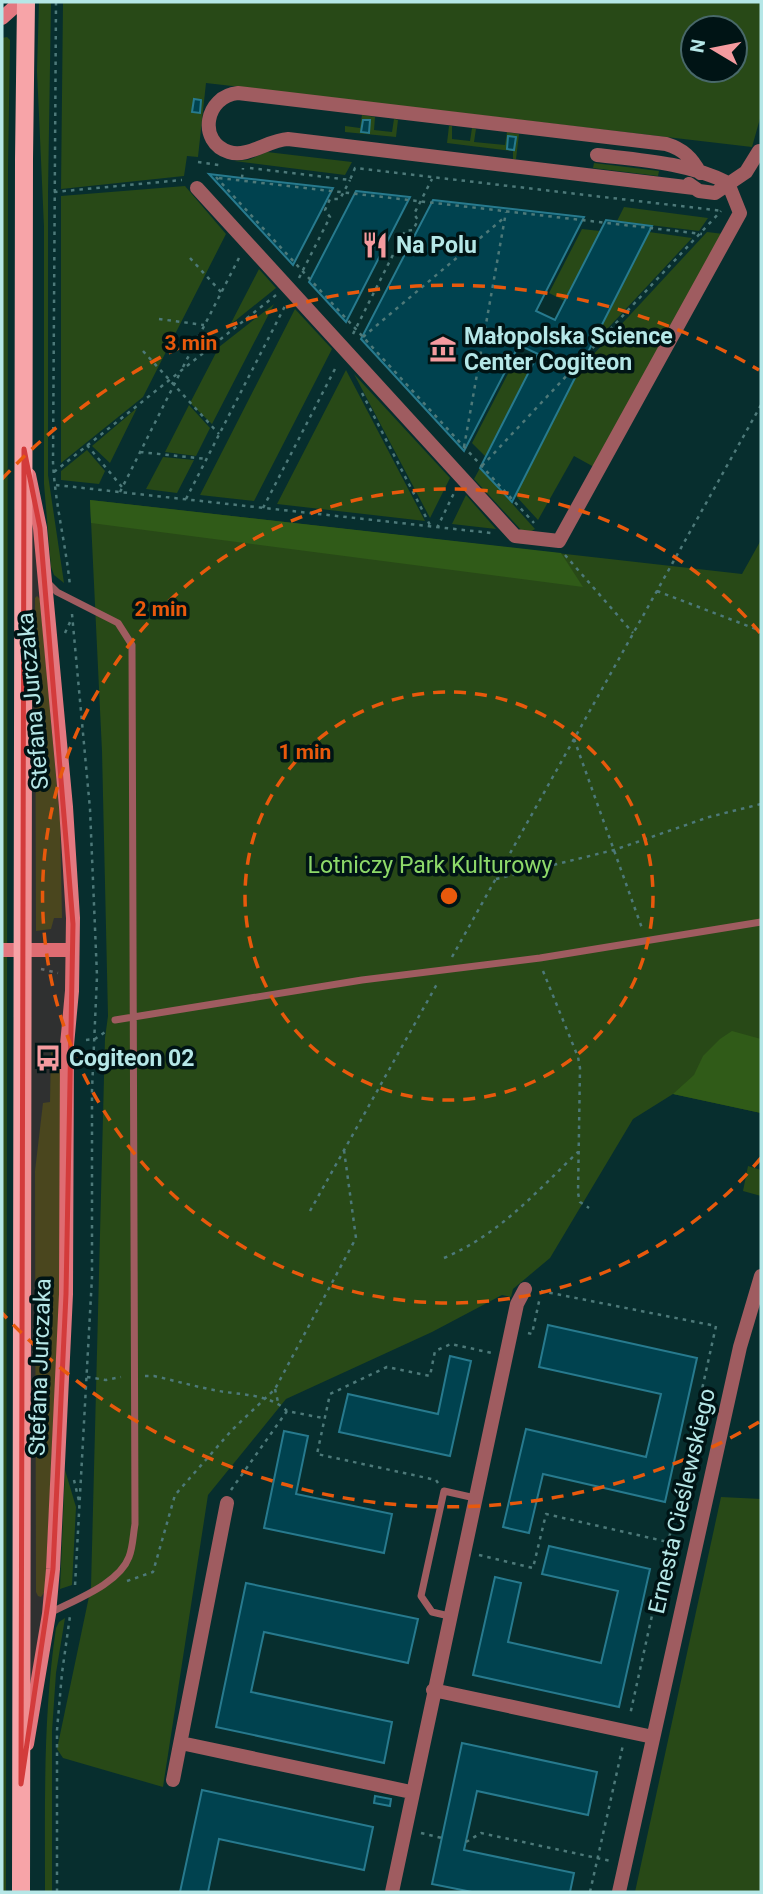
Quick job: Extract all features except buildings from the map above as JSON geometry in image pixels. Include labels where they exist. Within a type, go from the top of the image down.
[{"type":"main road","points":[[21,1892],[26,2]]},
{"type":"street","points":[[2,18],[20,2]]},
{"type":"street","points":[[700,173],[688,155],[675,146],[666,144],[238,93],[216,102],[210,116],[213,139],[232,153],[242,153],[278,139],[288,139],[694,188],[715,193],[746,172],[760,149]]},
{"type":"street","points":[[191,184],[247,243],[293,286],[515,536],[559,541],[740,213],[729,183],[716,177],[664,163],[597,155]]},
{"type":"street","points":[[664,163],[694,188]]},
{"type":"street","name":"Stefana Jurczaka","points":[[21,1784],[49,1614],[53,1569],[66,1294],[67,950],[73,918],[66,807],[40,528],[24,449]]},
{"type":"street","points":[[2,950],[67,950]]},
{"type":"street","name":"Ernesta Cieślewskiego","points":[[619,1892],[740,1347],[761,1276]]},
{"type":"street","points":[[392,1892],[411,1792],[517,1304],[524,1289]]},
{"type":"street","points":[[173,1780],[227,1503]]},
{"type":"street","points":[[433,1690],[653,1737]]},
{"type":"street","points":[[181,1742],[411,1792]]},
{"type":"lane","points":[[44,578],[57,592],[118,623],[131,645],[133,1541],[123,1570],[110,1581],[49,1614]]},
{"type":"lane","points":[[115,1020],[362,980],[540,958],[761,922]]},
{"type":"lane","points":[[449,1616],[432,1612],[421,1596],[444,1491],[476,1498]]},
{"type":"path","points":[[198,162],[220,165]]},
{"type":"path","points":[[232,166],[350,180]]},
{"type":"path","points":[[242,178],[243,168]]},
{"type":"path","points":[[186,499],[330,217],[325,210],[330,199],[340,200],[355,168],[740,213]]},
{"type":"path","points":[[536,525],[216,177],[702,234]]},
{"type":"path","points":[[54,192],[191,184]]},
{"type":"path","points":[[465,448],[506,211]]},
{"type":"path","points":[[481,466],[722,211]]},
{"type":"path","points":[[363,336],[505,217]]},
{"type":"path","points":[[120,492],[247,243]]},
{"type":"path","points":[[190,258],[222,293]]},
{"type":"path","points":[[54,472],[293,286]]},
{"type":"path","points":[[159,319],[205,325]]},
{"type":"path","points":[[356,327],[363,336]]},
{"type":"path","points":[[143,351],[219,435]]},
{"type":"path","points":[[357,384],[431,527]]},
{"type":"path","points":[[310,1210],[761,405]]},
{"type":"path","points":[[87,445],[122,487]]},
{"type":"path","points":[[140,452],[206,459]]},
{"type":"path","points":[[437,528],[462,479]]},
{"type":"path","points":[[54,485],[515,536]]},
{"type":"path","points":[[552,540],[633,633]]},
{"type":"path","points":[[657,591],[761,631]]},
{"type":"path","points":[[64,636],[72,617]]},
{"type":"path","points":[[574,739],[642,926],[644,941]]},
{"type":"path","points":[[496,879],[614,850],[709,817],[761,804]]},
{"type":"path","points":[[543,973],[571,1036],[580,1068],[578,1193],[580,1202],[589,1208]]},
{"type":"path","points":[[86,1040],[106,1032],[115,1020]]},
{"type":"path","points":[[110,1581],[132,1580],[153,1572],[175,1495],[232,1430],[275,1389],[356,1238],[344,1150]]},
{"type":"path","points":[[444,1258],[472,1246],[512,1216],[578,1152]]},
{"type":"path","points":[[512,1330],[532,1334],[541,1290],[716,1326],[590,1892]]},
{"type":"path","points":[[444,1491],[436,1480],[317,1454],[330,1394],[387,1367],[430,1376],[435,1352],[451,1344],[507,1356]]},
{"type":"path","points":[[86,1377],[106,1380],[154,1376],[279,1403]]},
{"type":"path","points":[[275,1389],[279,1403],[286,1411],[324,1419]]},
{"type":"path","points":[[227,1503],[229,1491],[286,1411]]},
{"type":"path","points":[[71,1470],[80,1506]]},
{"type":"path","points":[[464,1551],[533,1568],[546,1514],[668,1542]]},
{"type":"path","points":[[404,1829],[442,1838]]},
{"type":"path","points":[[466,1842],[481,1833],[611,1861]]},
{"type":"highlighted area","points":[[24,449],[40,528],[73,924],[66,1294],[53,1569],[21,1784]]},
{"type":"green space","points":[[39,2],[51,2],[48,475],[64,583],[54,575],[51,567],[44,484],[44,227],[37,71]]},
{"type":"green space","points":[[63,2],[761,2],[761,115],[752,147],[206,83],[198,157],[187,156],[184,176],[61,189]]},
{"type":"green space","points":[[7,37],[10,40],[6,1892],[2,1892],[2,38]]},
{"type":"green space","points":[[362,115],[375,117],[374,130],[392,132],[394,119],[398,120],[396,137],[345,132],[345,126],[360,128]]},
{"type":"green space","points":[[449,126],[452,126],[452,139],[470,141],[472,128],[476,129],[474,142],[505,145],[507,132],[519,134],[516,159],[513,159],[513,151],[447,143]]},
{"type":"green space","points":[[267,152],[352,162],[345,175],[234,161],[248,160]]},
{"type":"green space","points":[[594,163],[659,171],[658,176],[593,168]]},
{"type":"green space","points":[[185,186],[226,234],[143,397],[61,463],[61,196]]},
{"type":"green space","points":[[624,207],[708,218],[699,231],[617,221]]},
{"type":"green space","points":[[602,228],[632,231],[636,258],[649,232],[692,238],[556,384],[569,328],[601,327],[602,323],[576,322],[614,295],[615,299],[625,280],[548,334],[565,301],[549,293],[582,229],[600,231]],"holes":[[[599,234],[624,238],[590,302],[570,291]]]},
{"type":"green space","points":[[707,232],[724,234],[594,467],[574,456],[538,520],[515,495],[578,371]]},
{"type":"green space","points":[[259,269],[276,288],[230,325]]},
{"type":"green space","points":[[274,304],[212,424],[190,403],[219,347]]},
{"type":"green space","points":[[295,309],[332,349],[254,501],[200,495]]},
{"type":"green space","points":[[512,366],[528,374],[486,457],[472,443]]},
{"type":"green space","points":[[346,370],[425,521],[277,504]]},
{"type":"green space","points":[[354,374],[450,478],[430,518]]},
{"type":"green space","points":[[189,405],[210,428],[196,456],[165,452]]},
{"type":"green space","points":[[137,408],[110,463],[92,446]]},
{"type":"green space","points":[[87,450],[105,471],[99,484],[61,480],[61,471]]},
{"type":"green space","points":[[163,457],[194,460],[177,493],[146,489]]},
{"type":"green space","points":[[480,468],[535,529],[530,532],[522,531],[474,479]]},
{"type":"green space","points":[[466,495],[496,529],[452,524]]},
{"type":"green space","name":"Lotniczy Park Kulturowy","points":[[90,500],[742,574],[761,540],[761,1113],[673,1094],[633,1119],[550,1258],[513,1289],[511,1297],[502,1295],[432,1332],[286,1399],[208,1495],[163,1787],[63,1758],[57,1749],[91,1587],[105,1038],[108,1016],[102,751]]},
{"type":"green space","points":[[90,500],[561,553],[583,587],[91,523]]},
{"type":"green space","points":[[37,596],[40,599],[60,820],[62,918],[54,918],[51,929],[36,931],[35,598]]},
{"type":"green space","points":[[732,1031],[761,1039],[761,1113],[673,1094],[694,1075],[703,1056]]},
{"type":"green space","points":[[51,1048],[60,1048],[60,1291],[45,1591],[41,1597],[36,1592],[35,1171],[43,1103],[50,1102]]},
{"type":"green space","points":[[748,1166],[761,1170],[761,1196],[743,1191]]},
{"type":"green space","points":[[65,1470],[76,1507],[72,1585],[60,1589]]},
{"type":"green space","points":[[721,1497],[761,1499],[761,1892],[635,1892]]},
{"type":"green space","points":[[65,1618],[56,1673],[52,1731],[52,1892],[45,1892],[49,1694],[56,1628]]},
{"type":"place","name":"Na Polu","points":[[375,245]]},
{"type":"place","name":"Małopolska Science Center Cogiteon","points":[[443,349]]},
{"type":"place","name":"Cogiteon 02","points":[[48,1058]]}]
